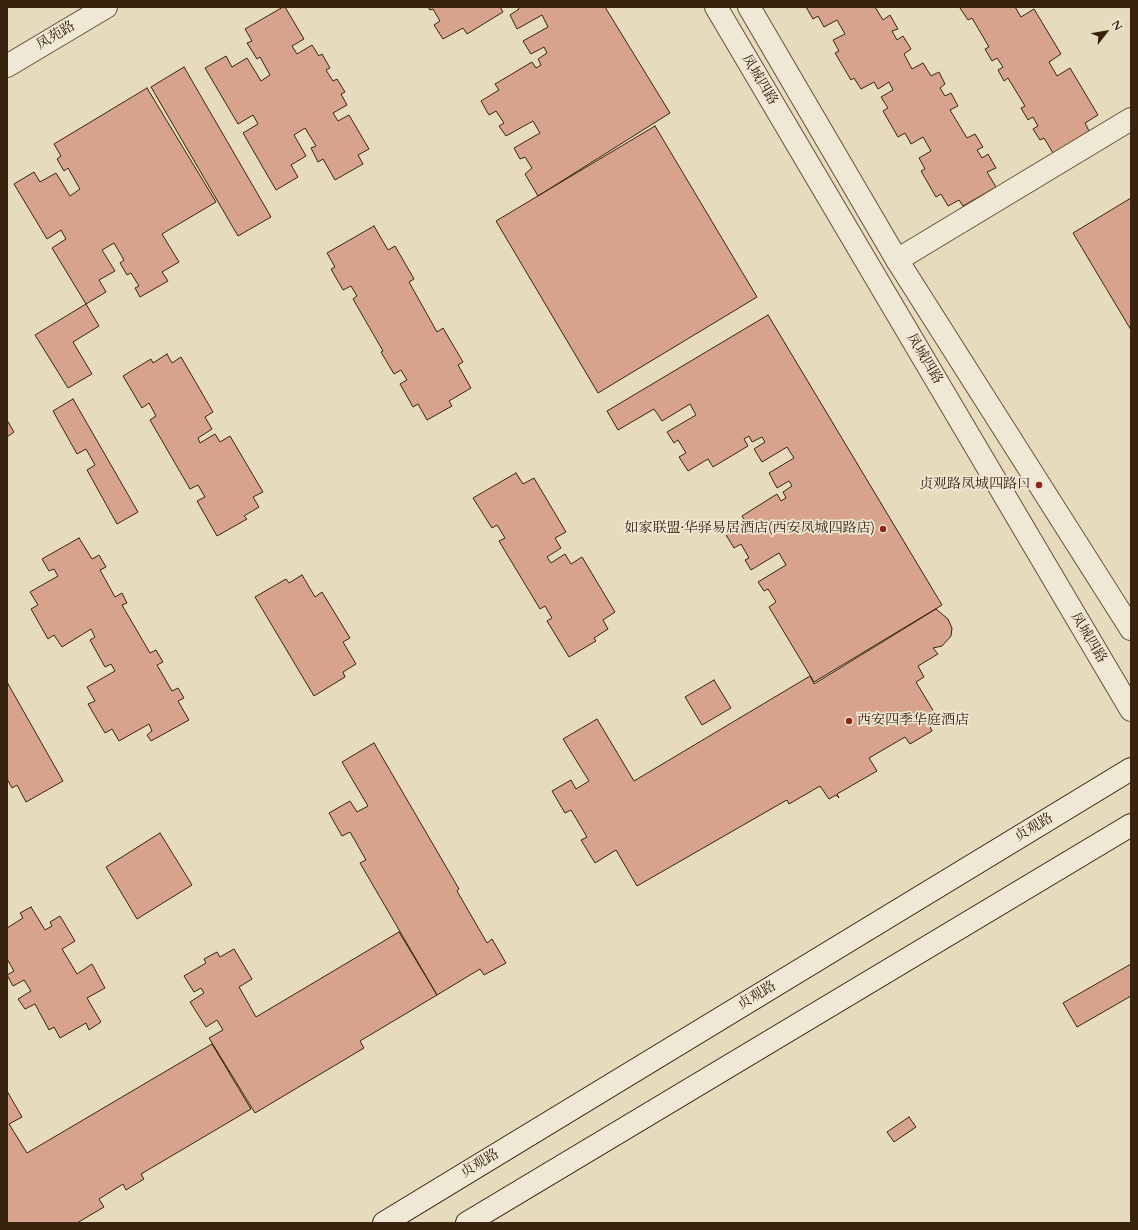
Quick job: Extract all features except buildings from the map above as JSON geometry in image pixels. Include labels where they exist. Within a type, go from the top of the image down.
[{"type":"street","name":"凤苑路","points":[[7,66],[106,7]]},
{"type":"street","name":"凤城四路","points":[[716,7],[1131,710]]},
{"type":"street","name":"凤城四路","points":[[749,7],[897,260],[1131,629]]},
{"type":"street","points":[[897,260],[1131,119]]},
{"type":"street","name":"贞观路","points":[[384,1223],[1131,769]]},
{"type":"street","points":[[467,1223],[1131,825]]},
{"type":"place","name":"贞观路凤城四路口","points":[[1039,485]]},
{"type":"place","name":"如家联盟·华驿易居酒店(西安凤城四路店)","points":[[883,529]]},
{"type":"place","name":"西安四季华庭酒店","points":[[849,721]]}]
